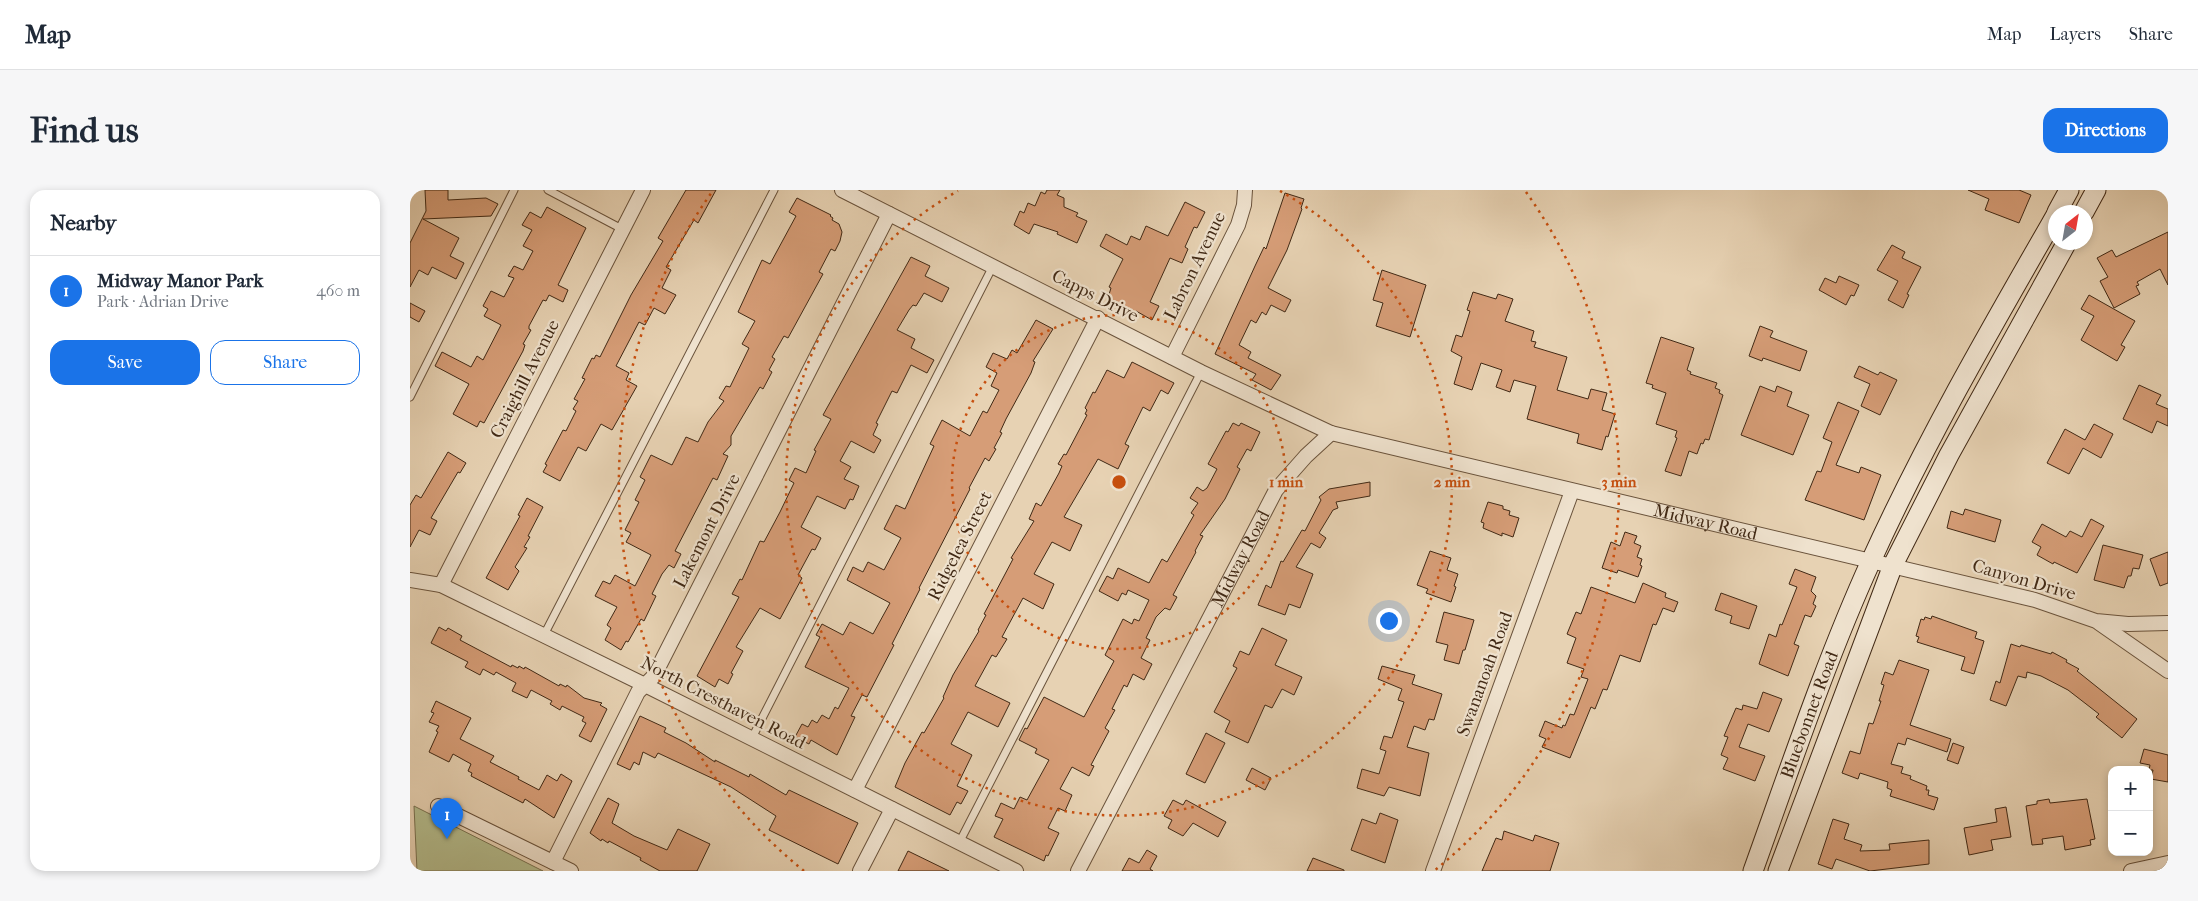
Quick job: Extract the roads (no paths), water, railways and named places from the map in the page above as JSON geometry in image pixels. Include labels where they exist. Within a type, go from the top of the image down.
[{"type":"main road","points":[[2061,205],[2069,190]]},
{"type":"main road","points":[[2088,205],[2096,190]]},
{"type":"main road","points":[[1871,561],[1948,410],[2048,229]]},
{"type":"main road","points":[[1893,565],[1949,455],[2063,250]]},
{"type":"main road","name":"Bluebonnet Road","points":[[1753,871],[1847,617],[1871,561]]},
{"type":"main road","name":"Bluebonnet Road","points":[[1778,871],[1893,565]]},
{"type":"street","name":"Craighill Avenue","points":[[441,585],[643,190]]},
{"type":"street","name":"Capps Drive","points":[[842,190],[1098,318],[1201,372],[1331,433]]},
{"type":"street","name":"Labron Avenue","points":[[1172,356],[1238,224],[1244,205],[1245,190]]},
{"type":"street","name":"Lakemont Drive","points":[[553,862],[638,692],[654,676],[889,214]]},
{"type":"street","name":"Ridgelea Street","points":[[855,790],[1098,318]]},
{"type":"street","name":"Midway Road","points":[[1078,871],[1276,490],[1306,456],[1331,433],[1871,561]]},
{"type":"street","name":"Swananoah Road","points":[[1433,871],[1572,490]]},
{"type":"street","name":"Canyon Drive","points":[[1871,561],[2035,600],[2096,621],[2137,624],[2168,623]]},
{"type":"street","name":"North Cresthaven Road","points":[[410,580],[441,585],[752,738],[1016,871]]},
{"type":"street","points":[[2096,621],[2168,671]]},
{"type":"street","points":[[438,806],[571,871]]},
{"type":"street","points":[[860,871],[892,809]]},
{"type":"street","points":[[2131,871],[2168,863]]},
{"type":"lane","points":[[410,397],[514,190]]},
{"type":"lane","points":[[548,190],[622,230]]},
{"type":"lane","points":[[544,635],[774,190]]},
{"type":"lane","points":[[752,738],[993,266]]},
{"type":"lane","points":[[959,843],[1201,372]]},
{"type":"place","name":"Midway Manor Park","points":[[447,839]]}]
